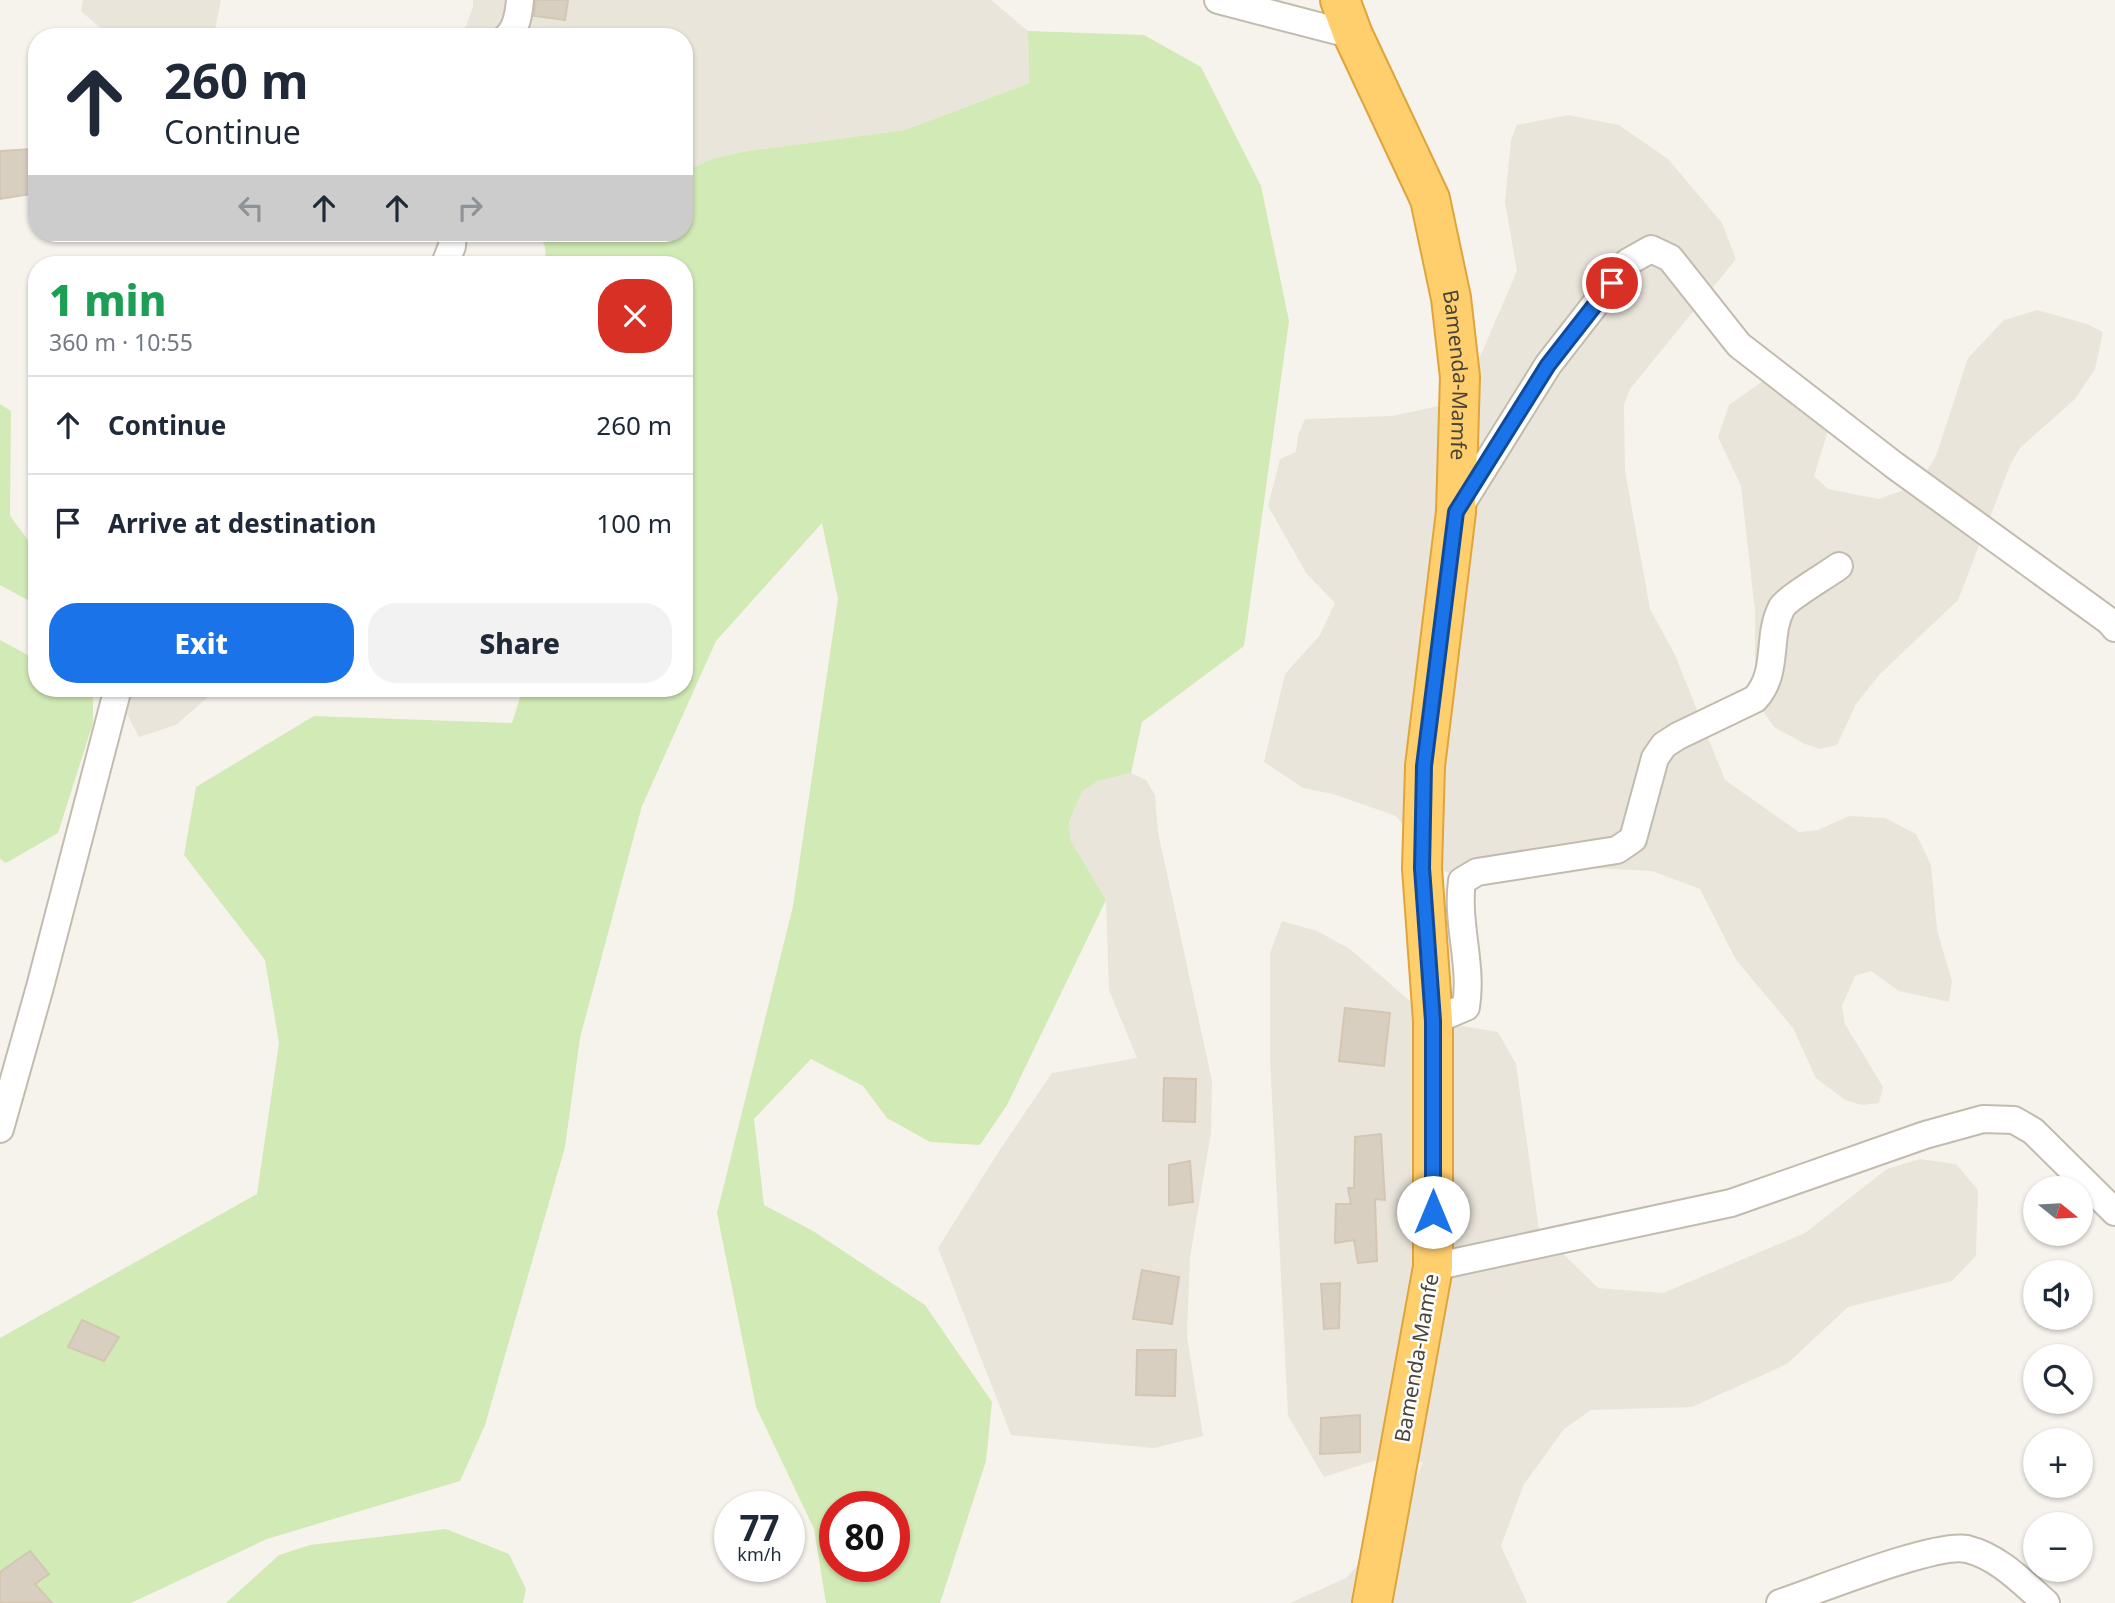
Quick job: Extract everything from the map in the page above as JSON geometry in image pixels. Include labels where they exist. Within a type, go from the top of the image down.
[{"type":"highway","name":"Bamenda-Mamfe","points":[[1346,17],[1430,199],[1451,298],[1460,377],[1456,512],[1424,766],[1422,868],[1433,1021],[1433,1267],[1372,1603]]},
{"type":"street","points":[[513,28],[520,12],[520,0]]},
{"type":"street","points":[[1218,0],[1346,17]]},
{"type":"street","points":[[1456,512],[1548,365],[1628,262],[1651,249],[1670,258],[1739,345],[1894,465],[2115,628]]},
{"type":"street","points":[[1433,1021],[1466,1007],[1469,990],[1459,899],[1462,881],[1477,872],[1617,850],[1633,839],[1655,758],[1664,745],[1755,699],[1763,691],[1770,673],[1778,617],[1784,604],[1839,566]]},
{"type":"street","points":[[0,1129],[44,974],[116,697]]},
{"type":"street","points":[[1433,1267],[1731,1203],[1925,1135],[1983,1119],[2014,1120],[2033,1131],[2115,1212]]},
{"type":"street","points":[[1780,1603],[1929,1552],[1965,1548],[1999,1562],[2046,1603]]},
{"type":"shaded area","points":[[83,0],[221,0],[215,28],[100,28],[81,11]]},
{"type":"shaded area","points":[[473,0],[991,0],[1028,31],[1029,83],[905,130],[742,152],[711,159],[693,168],[693,28],[465,28]]},
{"type":"shaded area","points":[[1568,115],[1619,125],[1668,159],[1722,223],[1736,259],[1630,389],[1624,405],[1625,471],[1650,609],[1675,655],[1725,780],[1799,832],[1818,830],[1849,816],[1885,818],[1916,834],[1931,865],[1937,930],[1952,981],[1949,1002],[1899,991],[1871,971],[1855,976],[1842,1006],[1845,1024],[1883,1087],[1879,1103],[1862,1105],[1845,1100],[1816,1078],[1793,1028],[1736,960],[1700,889],[1652,871],[1614,869],[1509,867],[1462,881],[1432,863],[1396,816],[1333,794],[1303,788],[1264,762],[1285,674],[1320,635],[1335,603],[1306,573],[1268,506],[1280,459],[1296,452],[1298,435],[1305,419],[1392,416],[1448,404],[1464,394],[1517,271],[1505,202],[1511,140],[1517,125]]},
{"type":"shaded area","points":[[2037,310],[2087,324],[2103,332],[2095,369],[2075,399],[2020,448],[2011,463],[1958,600],[1879,675],[1856,704],[1837,745],[1820,749],[1774,727],[1755,699],[1755,611],[1741,486],[1718,437],[1729,405],[1763,381],[1784,377],[1830,424],[1814,476],[1828,489],[1879,499],[1912,487],[1924,475],[1936,456],[1968,358],[2004,320]]},
{"type":"shaded area","points":[[131,697],[208,697],[176,725],[139,737],[127,714]]},
{"type":"shaded area","points":[[1131,773],[1146,780],[1155,795],[1158,832],[1212,1081],[1211,1133],[1190,1258],[1187,1337],[1203,1436],[1154,1448],[1011,1435],[938,1248],[1052,1073],[1137,1058],[1109,990],[1106,900],[1071,841],[1069,822],[1082,790],[1098,781]]},
{"type":"shaded area","points":[[1282,921],[1317,931],[1350,949],[1433,1021],[1498,1032],[1516,1064],[1539,1230],[1598,1288],[1663,1293],[1805,1233],[1887,1169],[1920,1159],[1956,1164],[1978,1190],[1976,1256],[1952,1281],[1848,1307],[1787,1364],[1692,1407],[1591,1410],[1564,1429],[1524,1484],[1501,1546],[1527,1603],[1290,1603],[1346,1578],[1396,1524],[1423,1462],[1389,1456],[1324,1477],[1288,1416],[1270,1059],[1270,953]]},
{"type":"green space","points":[[1028,31],[1144,35],[1201,67],[1261,186],[1289,321],[1244,646],[1142,722],[1131,773],[1098,781],[1082,791],[1069,822],[1071,841],[1106,900],[1007,1105],[980,1145],[930,1142],[887,1118],[863,1086],[811,1059],[754,1119],[764,1205],[813,1231],[925,1305],[992,1402],[986,1461],[940,1603],[826,1603],[823,1582],[910,1582],[910,1491],[819,1491],[819,1560],[814,1529],[805,1510],[805,1491],[796,1491],[756,1407],[717,1213],[793,906],[838,599],[822,523],[716,641],[693,692],[693,256],[546,256],[543,242],[693,242],[693,168],[711,159],[742,152],[905,130],[1029,83]]},
{"type":"green space","points":[[0,404],[11,411],[10,516],[28,540],[28,600],[0,585]]},
{"type":"green space","points":[[0,640],[28,655],[28,697],[93,697],[93,723],[58,833],[6,863],[0,859]]},
{"type":"green space","points":[[520,697],[691,697],[642,806],[580,1038],[565,1147],[485,1425],[460,1481],[267,1539],[131,1603],[0,1603],[0,1338],[257,1194],[279,1043],[265,960],[184,855],[196,787],[314,716],[512,723]]},
{"type":"green space","points":[[446,1529],[509,1554],[526,1589],[523,1603],[226,1603],[279,1555],[310,1545]]},
{"type":"building","points":[[536,0],[568,0],[565,20],[534,16]]},
{"type":"building","points":[[28,149],[28,194],[0,199],[0,151]]},
{"type":"building","points":[[1345,1008],[1390,1013],[1384,1066],[1339,1061]]},
{"type":"building","points":[[1164,1078],[1196,1079],[1195,1122],[1163,1121]]},
{"type":"building","points":[[1381,1134],[1385,1200],[1375,1199],[1377,1261],[1358,1263],[1354,1240],[1335,1243],[1336,1204],[1351,1204],[1348,1188],[1354,1188],[1355,1137]]},
{"type":"building","points":[[1190,1161],[1193,1202],[1169,1205],[1169,1165]]},
{"type":"building","points":[[1142,1270],[1179,1277],[1172,1324],[1133,1319]]},
{"type":"building","points":[[1340,1283],[1339,1328],[1324,1329],[1321,1284]]},
{"type":"building","points":[[82,1320],[119,1337],[104,1361],[68,1347]]},
{"type":"building","points":[[1137,1350],[1176,1350],[1175,1396],[1136,1395]]},
{"type":"building","points":[[1360,1415],[1360,1452],[1320,1454],[1321,1418]]},
{"type":"building","points":[[30,1551],[49,1574],[35,1584],[52,1603],[0,1603],[0,1572]]},
{"type":"route","points":[[1433,1212],[1433,1021],[1422,868],[1424,766],[1456,512],[1500,446],[1548,365],[1612,283]]}]
